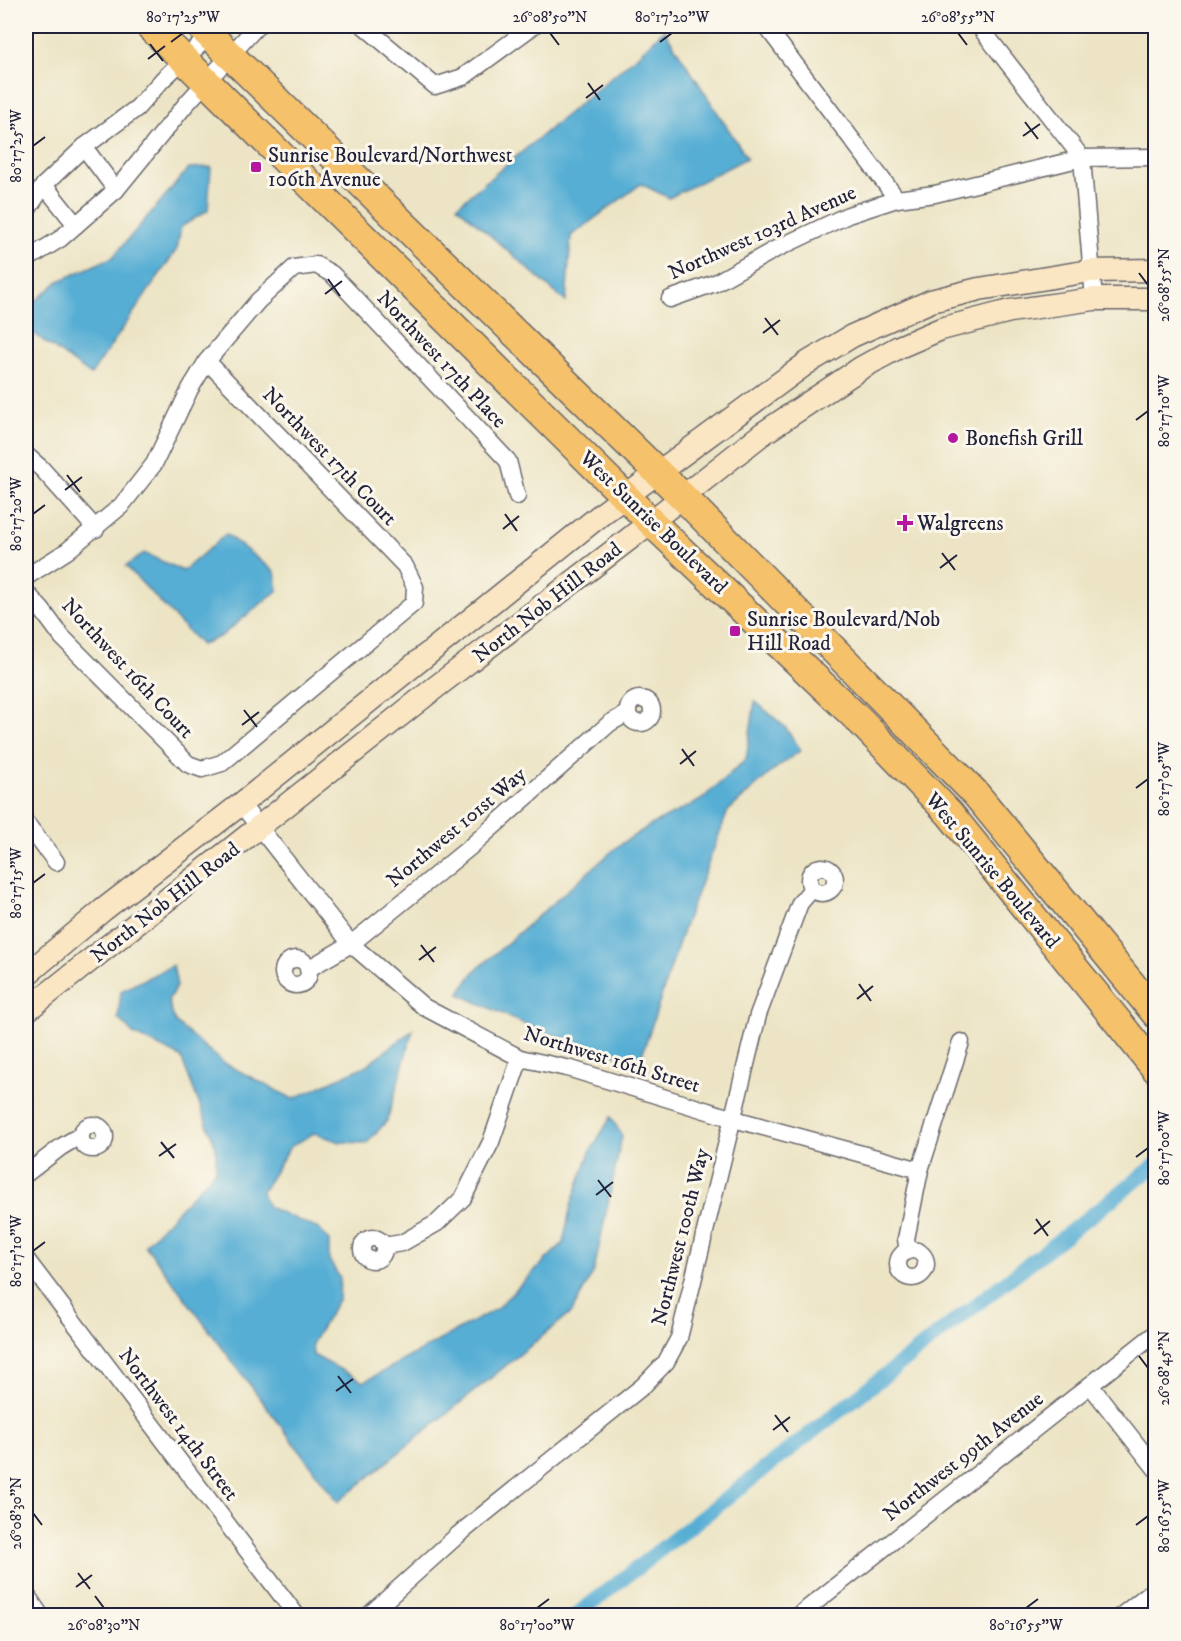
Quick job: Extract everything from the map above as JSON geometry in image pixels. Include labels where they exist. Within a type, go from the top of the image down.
[{"type":"highway","name":"West Sunrise Boulevard","points":[[150,26],[651,522],[860,721],[949,813],[1155,1070]]},
{"type":"highway","name":"West Sunrise Boulevard","points":[[215,35],[683,496],[975,793],[1155,1014]]},
{"type":"main road","name":"North Nob Hill Road","points":[[26,975],[103,910],[241,804],[627,496],[794,372],[852,336],[931,301],[980,289],[1090,271],[1155,270]]},
{"type":"main road","name":"North Nob Hill Road","points":[[26,1011],[427,694],[762,434],[861,368],[899,347],[941,329],[1010,311],[1094,299],[1155,299]]},
{"type":"street","points":[[26,212],[44,184],[84,147],[137,108],[163,79],[215,35],[257,26]]},
{"type":"street","points":[[364,26],[435,86],[463,77],[533,26]]},
{"type":"street","points":[[766,26],[897,199]]},
{"type":"street","points":[[979,26],[1082,158],[1094,299]]},
{"type":"street","points":[[26,260],[60,239],[116,190],[206,82],[215,35]]},
{"type":"street","points":[[84,147],[116,190]]},
{"type":"street","name":"Northwest 103rd Avenue","points":[[670,299],[715,283],[774,250],[848,215],[897,199],[935,194],[1082,158],[1155,157]]},
{"type":"street","points":[[44,184],[76,225]]},
{"type":"street","name":"Northwest 17th Place","points":[[207,361],[258,301],[287,274],[294,268],[316,265],[332,274],[508,461],[517,496]]},
{"type":"street","points":[[26,577],[67,551],[121,506],[154,464],[190,389],[207,361]]},
{"type":"street","name":"Northwest 17th Court","points":[[202,769],[222,763],[414,603],[415,587],[405,566],[207,361]]},
{"type":"street","points":[[26,455],[42,469],[96,529]]},
{"type":"street","name":"Northwest 16th Court","points":[[26,592],[62,637],[188,764],[202,769]]},
{"type":"street","name":"Northwest 101st Way","points":[[308,969],[351,944],[469,848],[610,723],[628,713]]},
{"type":"street","name":"Northwest 16th Street","points":[[241,804],[351,944],[424,1006],[520,1058],[571,1069],[734,1119],[920,1170]]},
{"type":"street","points":[[26,823],[56,862]]},
{"type":"street","name":"Northwest 100th Way","points":[[368,1616],[458,1535],[643,1386],[666,1362],[679,1338],[758,1015],[800,903],[812,889]]},
{"type":"street","points":[[908,1251],[906,1239],[920,1170],[961,1042]]},
{"type":"street","points":[[384,1246],[402,1244],[436,1223],[463,1198],[491,1142],[520,1058]]},
{"type":"street","points":[[26,1174],[81,1135]]},
{"type":"street","name":"Northwest 14th Street","points":[[26,1259],[297,1616]]},
{"type":"street","name":"Northwest 99th Avenue","points":[[798,1616],[1155,1333]]},
{"type":"street","points":[[1090,1385],[1155,1469]]},
{"type":"street","points":[[1120,1616],[1155,1588]]},
{"type":"street","points":[[26,1594],[41,1616]]},
{"type":"water","points":[[664,30],[747,158],[669,198],[641,184],[571,236],[566,302],[457,206],[638,55]]},
{"type":"water","points":[[211,167],[208,210],[181,227],[177,249],[91,375],[26,328],[26,309],[59,281],[113,257],[189,168]]},
{"type":"water","points":[[226,534],[275,572],[278,590],[221,636],[201,645],[126,566],[144,553],[183,571]]},
{"type":"water","points":[[755,701],[785,727],[801,750],[775,769],[728,811],[684,927],[642,1055],[633,1060],[538,1030],[459,994],[473,973],[618,846],[649,826],[701,800],[746,759]]},
{"type":"water","points":[[173,965],[177,986],[168,1000],[175,1022],[224,1063],[293,1099],[367,1065],[413,1030],[387,1121],[367,1143],[340,1142],[314,1133],[290,1147],[262,1192],[268,1207],[319,1229],[329,1240],[329,1260],[340,1278],[339,1298],[312,1344],[313,1355],[364,1382],[496,1309],[563,1243],[571,1205],[590,1152],[611,1117],[622,1136],[594,1271],[572,1312],[338,1502],[145,1245],[216,1170],[216,1147],[181,1057],[133,1034],[118,1018],[121,991]]},
{"type":"waterway","points":[[575,1616],[1156,1165]]},
{"type":"place","name":"Sunrise Boulevard/Northwest 106th Avenue","points":[[256,167]]},
{"type":"place","name":"Bonefish Grill","points":[[953,438]]},
{"type":"place","name":"Walgreens","points":[[905,523]]},
{"type":"place","name":"Sunrise Boulevard/Nob Hill Road","points":[[735,631]]}]
